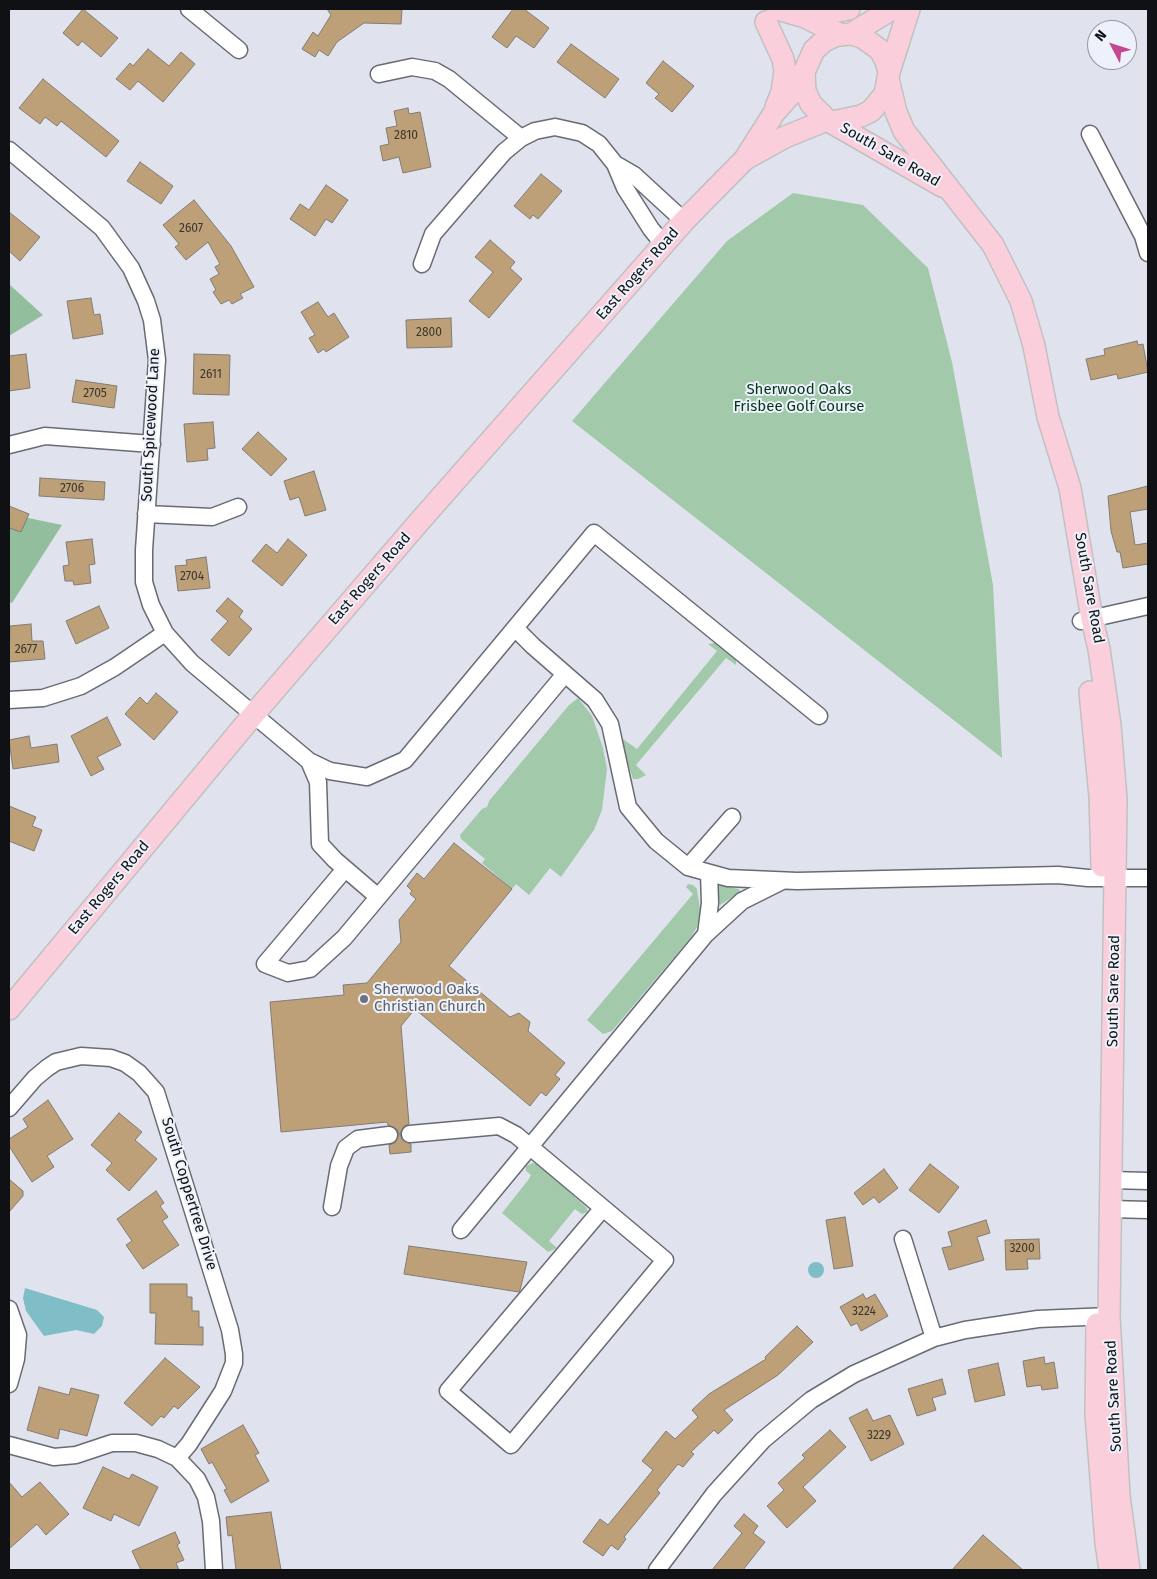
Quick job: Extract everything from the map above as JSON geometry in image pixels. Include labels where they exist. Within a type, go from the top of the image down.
[{"type":"main road","points":[[765,13],[806,17],[849,9]]},
{"type":"main road","points":[[892,9],[846,34],[824,41],[814,50],[804,76],[805,91],[811,104],[830,121],[861,116],[871,111],[885,94],[888,76],[909,9]]},
{"type":"main road","points":[[765,13],[804,76]]},
{"type":"main road","points":[[765,13],[785,71],[782,92],[774,113]]},
{"type":"main road","points":[[806,17],[846,34],[862,37],[880,50],[888,76]]},
{"type":"main road","name":"East Rogers Road","points":[[9,1009],[254,714],[419,522],[684,221],[745,159],[774,113],[804,76]]},
{"type":"main road","name":"South Sare Road","points":[[888,76],[896,112],[904,132],[993,245],[1021,301],[1034,346],[1048,417],[1070,488],[1087,620],[1099,649],[1116,799],[1109,879],[1103,1316],[1119,1496],[1129,1570]]},
{"type":"main road","name":"South Sare Road","points":[[830,121],[929,181],[947,188]]},
{"type":"main road","name":"East Rogers Road","points":[[745,159],[785,137],[830,121]]},
{"type":"main road","name":"South Sare Road","points":[[1109,879],[1116,974],[1110,1209],[1096,1414],[1106,1543],[1110,1570]]},
{"type":"street","points":[[189,9],[239,50]]},
{"type":"street","points":[[379,74],[412,67],[435,71],[449,79],[520,138]]},
{"type":"street","points":[[422,264],[433,234],[504,152],[520,138],[545,128],[571,129],[582,132],[599,144],[615,164],[625,188],[651,229],[664,245]]},
{"type":"street","points":[[1090,134],[1146,235],[1148,253]]},
{"type":"street","name":"South Spicewood Lane","points":[[9,150],[102,228],[121,252],[139,283],[152,320],[156,350],[152,444],[146,514],[144,582],[151,604],[165,633],[192,663],[309,761]]},
{"type":"street","points":[[615,164],[634,175],[684,221]]},
{"type":"street","points":[[9,445],[44,436],[152,444]]},
{"type":"street","points":[[146,514],[212,517],[238,507]]},
{"type":"street","points":[[309,761],[330,771],[367,778],[405,760],[594,533],[819,716]]},
{"type":"street","points":[[1087,620],[1148,606]]},
{"type":"street","points":[[515,628],[595,700],[610,724],[628,807],[656,841],[688,867],[728,878],[783,880],[1058,875],[1109,879],[1148,878]]},
{"type":"street","points":[[9,700],[43,698],[80,686],[109,671],[165,633]]},
{"type":"street","points":[[345,869],[265,964],[288,973],[310,969],[344,938],[377,896],[566,674]]},
{"type":"street","points":[[309,761],[318,782],[320,844],[345,869],[377,896]]},
{"type":"street","points":[[688,867],[732,816]]},
{"type":"street","points":[[706,934],[710,903],[709,872]]},
{"type":"street","points":[[461,1230],[706,934],[742,901],[783,880]]},
{"type":"street","name":"South Coppertree Drive","points":[[9,1108],[35,1078],[47,1068],[56,1062],[81,1056],[111,1058],[125,1063],[144,1077],[156,1092],[230,1330],[234,1354],[234,1363],[223,1391],[189,1444],[177,1458]]},
{"type":"street","points":[[410,1134],[498,1126],[516,1135],[665,1260],[511,1445],[448,1391],[603,1208]]},
{"type":"street","points":[[332,1207],[339,1166],[346,1148],[358,1139],[389,1135]]},
{"type":"street","points":[[1110,1180],[1148,1182]]},
{"type":"street","points":[[1110,1209],[1148,1210]]},
{"type":"street","points":[[903,1239],[934,1338]]},
{"type":"street","points":[[9,1384],[16,1359],[10,1315]]},
{"type":"street","points":[[657,1570],[720,1487],[763,1440],[788,1418],[854,1374],[934,1338],[994,1324],[1038,1319],[1103,1316]]},
{"type":"street","points":[[9,1446],[54,1457],[76,1455],[112,1443],[136,1444],[158,1449],[177,1458],[197,1479],[206,1497],[212,1521],[214,1570]]},
{"type":"green space","name":"Sherwood Oaks Frisbee Golf Course","points":[[793,193],[863,205],[928,268],[952,362],[993,585],[1002,758],[572,421],[727,241]]},
{"type":"green space","points":[[9,284],[43,315],[9,336]]},
{"type":"green space","points":[[9,514],[62,525],[12,603],[9,602]]},
{"type":"green space","points":[[715,643],[736,660],[736,665],[726,658],[636,765],[646,775],[633,779],[620,740],[623,739],[637,749],[717,651],[708,644]]},
{"type":"green space","points":[[578,698],[592,716],[603,748],[607,769],[602,810],[594,830],[561,877],[550,868],[529,895],[516,884],[512,889],[482,863],[485,859],[461,839],[460,835],[482,809],[487,807],[489,801],[569,705]]},
{"type":"green space","points":[[688,884],[693,885],[697,889],[700,909],[697,927],[691,937],[612,1031],[603,1034],[587,1020],[693,894],[686,887]]},
{"type":"green space","points":[[719,885],[739,889],[740,892],[720,905],[717,888]]},
{"type":"green space","points":[[533,1163],[538,1164],[587,1208],[587,1212],[582,1214],[575,1209],[549,1241],[557,1248],[548,1252],[502,1213],[529,1179],[531,1175],[526,1171],[526,1166]]},
{"type":"water","points":[[816,1262],[822,1264],[824,1270],[822,1276],[816,1278],[810,1276],[808,1270],[810,1264]]},
{"type":"water","points":[[25,1288],[97,1310],[104,1317],[102,1326],[94,1334],[76,1330],[44,1336],[26,1311],[23,1298]]},
{"type":"building","points":[[83,9],[118,38],[101,57],[82,41],[78,46],[63,33]]},
{"type":"building","points":[[327,9],[402,9],[401,24],[364,23],[337,42],[328,56],[319,50],[315,57],[302,49],[313,32],[318,36],[331,15]]},
{"type":"building","points":[[513,9],[524,9],[549,28],[534,48],[516,36],[507,48],[492,37]]},
{"type":"building","points":[[571,44],[619,79],[605,98],[557,62]]},
{"type":"building","points":[[148,49],[169,66],[181,52],[195,64],[163,102],[138,81],[130,90],[116,79],[130,63],[133,66]]},
{"type":"building","points":[[663,61],[694,86],[672,112],[655,98],[659,94],[646,83]]},
{"type":"building","points":[[43,79],[119,141],[106,157],[61,121],[57,126],[45,117],[40,124],[19,108]]},
{"type":"building","points":[[408,108],[409,114],[420,112],[431,167],[403,173],[399,157],[383,161],[380,146],[389,144],[386,128],[397,126],[394,111]]},
{"type":"building","points":[[140,162],[173,186],[161,204],[127,181]]},
{"type":"building","points":[[541,174],[562,191],[538,219],[533,215],[530,219],[514,206]]},
{"type":"building","points":[[326,185],[348,200],[332,223],[326,219],[315,236],[290,219],[300,204],[309,210]]},
{"type":"building","points":[[194,200],[231,246],[254,287],[240,294],[243,298],[232,304],[229,300],[221,304],[213,292],[216,290],[210,279],[219,274],[215,267],[220,264],[208,242],[186,260],[175,247],[179,244],[163,225]]},
{"type":"building","points":[[9,212],[40,237],[20,261],[9,251]]},
{"type":"building","points":[[490,240],[515,262],[510,268],[522,279],[489,318],[469,301],[493,272],[475,257]]},
{"type":"building","points":[[91,298],[94,315],[100,314],[103,334],[73,339],[67,301]]},
{"type":"building","points":[[318,302],[328,317],[334,313],[349,337],[326,352],[324,349],[318,353],[309,338],[315,335],[301,312]]},
{"type":"building","points":[[451,318],[452,347],[407,348],[406,320]]},
{"type":"building","points":[[1137,341],[1138,345],[1143,344],[1148,372],[1118,379],[1117,374],[1091,380],[1086,359],[1105,355],[1104,349]]},
{"type":"building","points":[[26,354],[30,388],[9,391],[9,356]]},
{"type":"building","points":[[194,354],[230,355],[229,395],[193,394]]},
{"type":"building","points":[[76,380],[117,386],[114,408],[72,402]]},
{"type":"building","points":[[213,422],[215,448],[207,449],[208,460],[187,462],[184,424]]},
{"type":"building","points":[[258,432],[287,459],[271,476],[242,449]]},
{"type":"building","points":[[314,471],[326,510],[305,516],[299,497],[290,500],[284,481]]},
{"type":"building","points":[[40,478],[105,482],[104,500],[39,496]]},
{"type":"building","points":[[1148,486],[1148,509],[1130,512],[1135,545],[1148,543],[1148,564],[1123,568],[1120,552],[1117,552],[1111,531],[1108,496]]},
{"type":"building","points":[[9,506],[29,514],[21,532],[9,528]]},
{"type":"building","points":[[92,539],[95,564],[89,565],[91,583],[74,585],[73,581],[65,581],[63,566],[69,565],[66,542]]},
{"type":"building","points":[[288,539],[307,555],[282,586],[252,561],[266,544],[277,553]]},
{"type":"building","points":[[206,557],[210,588],[178,591],[175,566],[187,565],[186,560]]},
{"type":"building","points":[[228,598],[243,611],[239,617],[252,629],[229,656],[211,640],[228,621],[216,611]]},
{"type":"building","points":[[99,606],[109,628],[76,644],[66,621]]},
{"type":"building","points":[[31,624],[32,641],[43,641],[45,659],[9,662],[10,626]]},
{"type":"building","points":[[156,693],[178,712],[154,740],[125,714],[140,697],[147,704]]},
{"type":"building","points":[[107,717],[121,745],[97,757],[104,769],[91,776],[71,736]]},
{"type":"building","points":[[29,736],[31,748],[57,744],[59,762],[13,769],[9,740]]},
{"type":"building","points":[[9,806],[36,817],[32,826],[42,830],[34,851],[9,841]]},
{"type":"building","name":"Sherwood Oaks Christian Church","points":[[454,843],[512,889],[449,966],[510,1017],[519,1013],[530,1022],[528,1031],[565,1063],[555,1075],[560,1079],[546,1096],[541,1092],[530,1106],[415,1009],[401,1026],[409,1124],[404,1126],[400,1134],[402,1140],[411,1144],[411,1152],[390,1154],[389,1145],[395,1143],[399,1134],[397,1129],[388,1125],[387,1122],[281,1132],[270,1002],[344,995],[343,985],[367,983],[401,942],[399,920],[416,899],[410,894],[412,891],[407,886],[417,873],[424,879]]},
{"type":"building","points":[[48,1100],[73,1139],[47,1156],[54,1167],[32,1182],[9,1146],[9,1139],[28,1127],[23,1119]]},
{"type":"building","points":[[119,1113],[142,1132],[135,1140],[157,1159],[129,1191],[106,1170],[112,1163],[91,1145]]},
{"type":"building","points":[[930,1164],[959,1187],[939,1213],[909,1190]]},
{"type":"building","points":[[884,1169],[898,1188],[879,1203],[874,1197],[863,1205],[854,1193]]},
{"type":"building","points":[[9,1179],[23,1191],[23,1196],[9,1212]]},
{"type":"building","points":[[156,1191],[164,1203],[160,1206],[168,1217],[162,1221],[179,1245],[143,1269],[126,1245],[132,1241],[117,1219]]},
{"type":"building","points":[[845,1217],[853,1266],[834,1269],[826,1220]]},
{"type":"building","points":[[986,1220],[990,1233],[977,1237],[984,1260],[949,1270],[942,1248],[952,1246],[948,1232]]},
{"type":"building","points":[[1039,1239],[1040,1259],[1027,1259],[1028,1269],[1006,1270],[1005,1240]]},
{"type":"building","points":[[409,1246],[527,1262],[520,1290],[519,1292],[404,1274]]},
{"type":"building","points":[[150,1284],[187,1284],[187,1297],[192,1297],[192,1311],[199,1311],[199,1327],[203,1327],[203,1345],[155,1344],[156,1313],[150,1313]]},
{"type":"building","points":[[863,1294],[866,1299],[875,1294],[888,1316],[861,1331],[857,1323],[851,1326],[840,1307]]},
{"type":"building","points":[[797,1326],[813,1342],[778,1375],[724,1410],[733,1420],[718,1434],[714,1430],[691,1452],[694,1454],[683,1467],[678,1464],[657,1490],[660,1493],[624,1537],[626,1539],[618,1550],[611,1545],[603,1556],[583,1542],[600,1519],[608,1525],[653,1470],[642,1461],[666,1431],[675,1439],[698,1417],[692,1410],[709,1394],[766,1359],[765,1357]]},
{"type":"building","points":[[1044,1357],[1045,1364],[1054,1362],[1058,1388],[1042,1390],[1041,1385],[1027,1387],[1023,1361]]},
{"type":"building","points":[[165,1358],[200,1387],[178,1409],[174,1406],[164,1418],[161,1416],[152,1426],[124,1403]]},
{"type":"building","points":[[998,1363],[1005,1395],[975,1402],[968,1370]]},
{"type":"building","points":[[942,1379],[946,1394],[932,1398],[936,1410],[917,1416],[908,1389]]},
{"type":"building","points":[[39,1387],[69,1395],[71,1388],[99,1395],[87,1436],[60,1429],[58,1439],[27,1430]]},
{"type":"building","points":[[867,1409],[873,1421],[890,1415],[904,1444],[871,1461],[849,1418]]},
{"type":"building","points":[[243,1425],[259,1453],[255,1455],[269,1481],[231,1503],[224,1490],[227,1489],[212,1462],[209,1464],[201,1449]]},
{"type":"building","points":[[830,1430],[846,1447],[803,1487],[816,1501],[787,1528],[767,1506],[784,1490],[778,1483],[805,1458],[802,1455]]},
{"type":"building","points":[[103,1467],[129,1479],[132,1474],[158,1487],[139,1526],[114,1514],[111,1521],[83,1508]]},
{"type":"building","points":[[9,1482],[22,1497],[40,1482],[69,1514],[46,1535],[37,1524],[9,1549]]},
{"type":"building","points":[[271,1512],[281,1570],[236,1570],[232,1535],[228,1536],[226,1517]]},
{"type":"building","points":[[744,1514],[758,1526],[753,1533],[765,1542],[743,1570],[712,1570],[742,1533],[734,1526]]},
{"type":"building","points":[[175,1532],[180,1543],[177,1545],[184,1560],[176,1563],[179,1570],[141,1570],[132,1551]]},
{"type":"building","points":[[983,1535],[1023,1570],[952,1570]]},
{"type":"place","name":"Sherwood Oaks Christian Church","points":[[364,999]]}]
